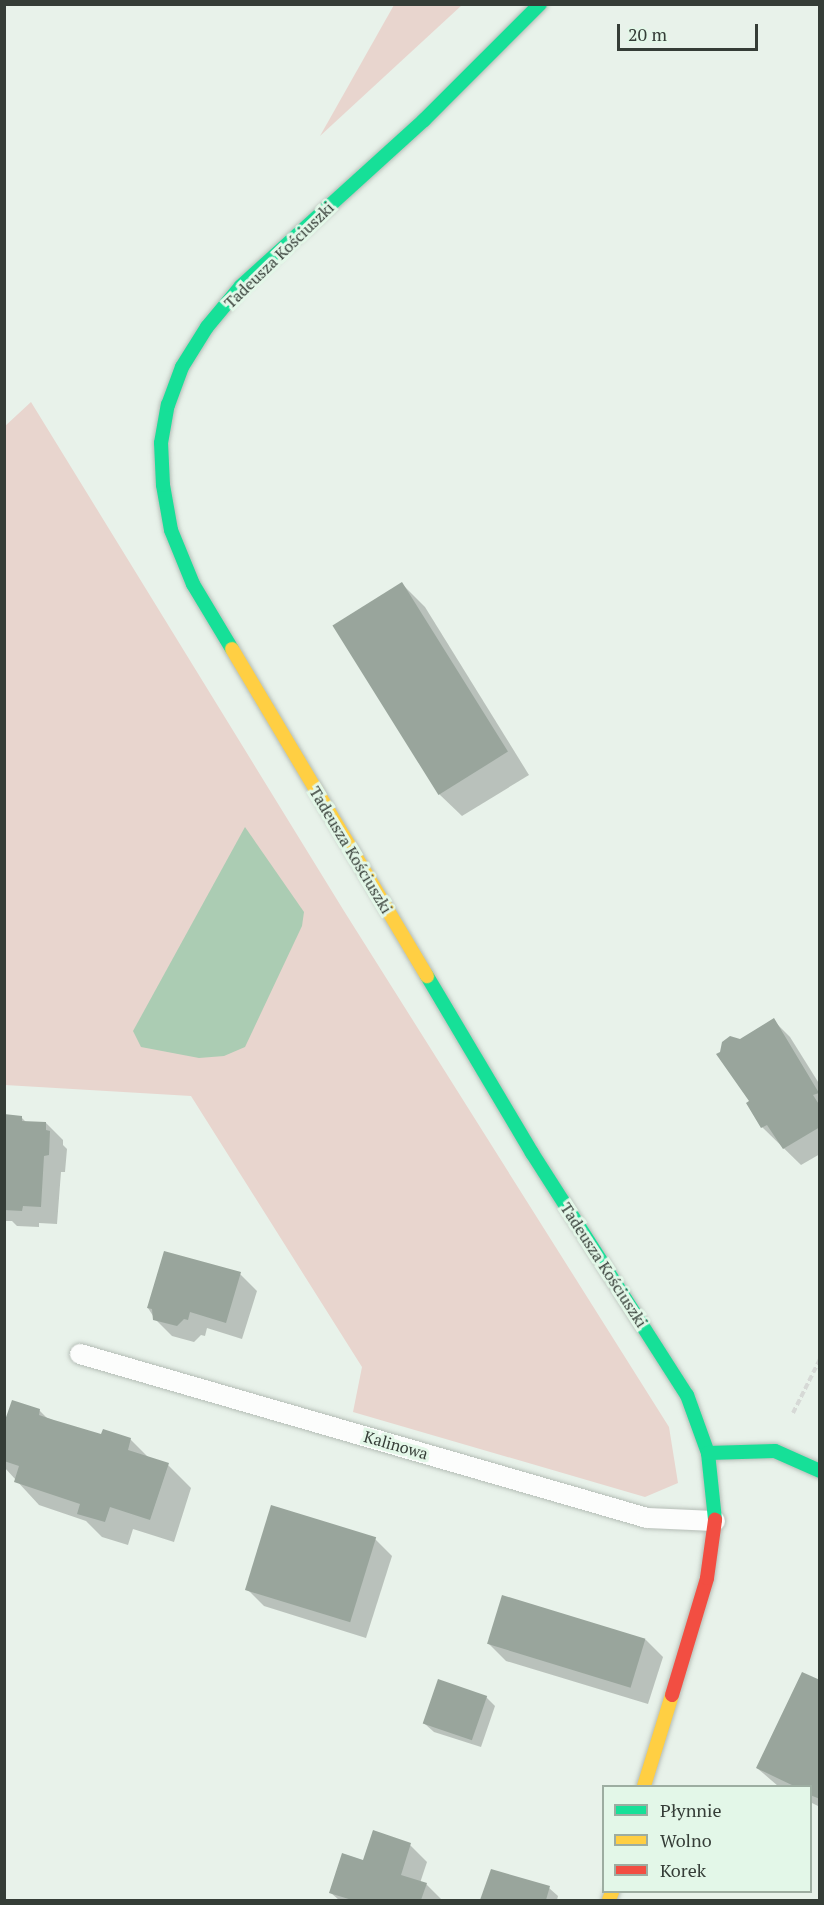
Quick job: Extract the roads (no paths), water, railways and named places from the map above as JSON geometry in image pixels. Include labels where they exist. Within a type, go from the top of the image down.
[{"type":"street","name":"Tadeusza Kościuszki","points":[[540,4],[424,120],[241,286],[207,327],[182,367],[168,405],[161,443],[163,484],[171,530],[193,584],[532,1153],[687,1395],[708,1453],[715,1521],[707,1578],[644,1785]]},
{"type":"street","points":[[708,1453],[775,1451],[819,1471]]},
{"type":"lane","name":"Kalinowa","points":[[80,1353],[647,1518],[715,1521]]}]
